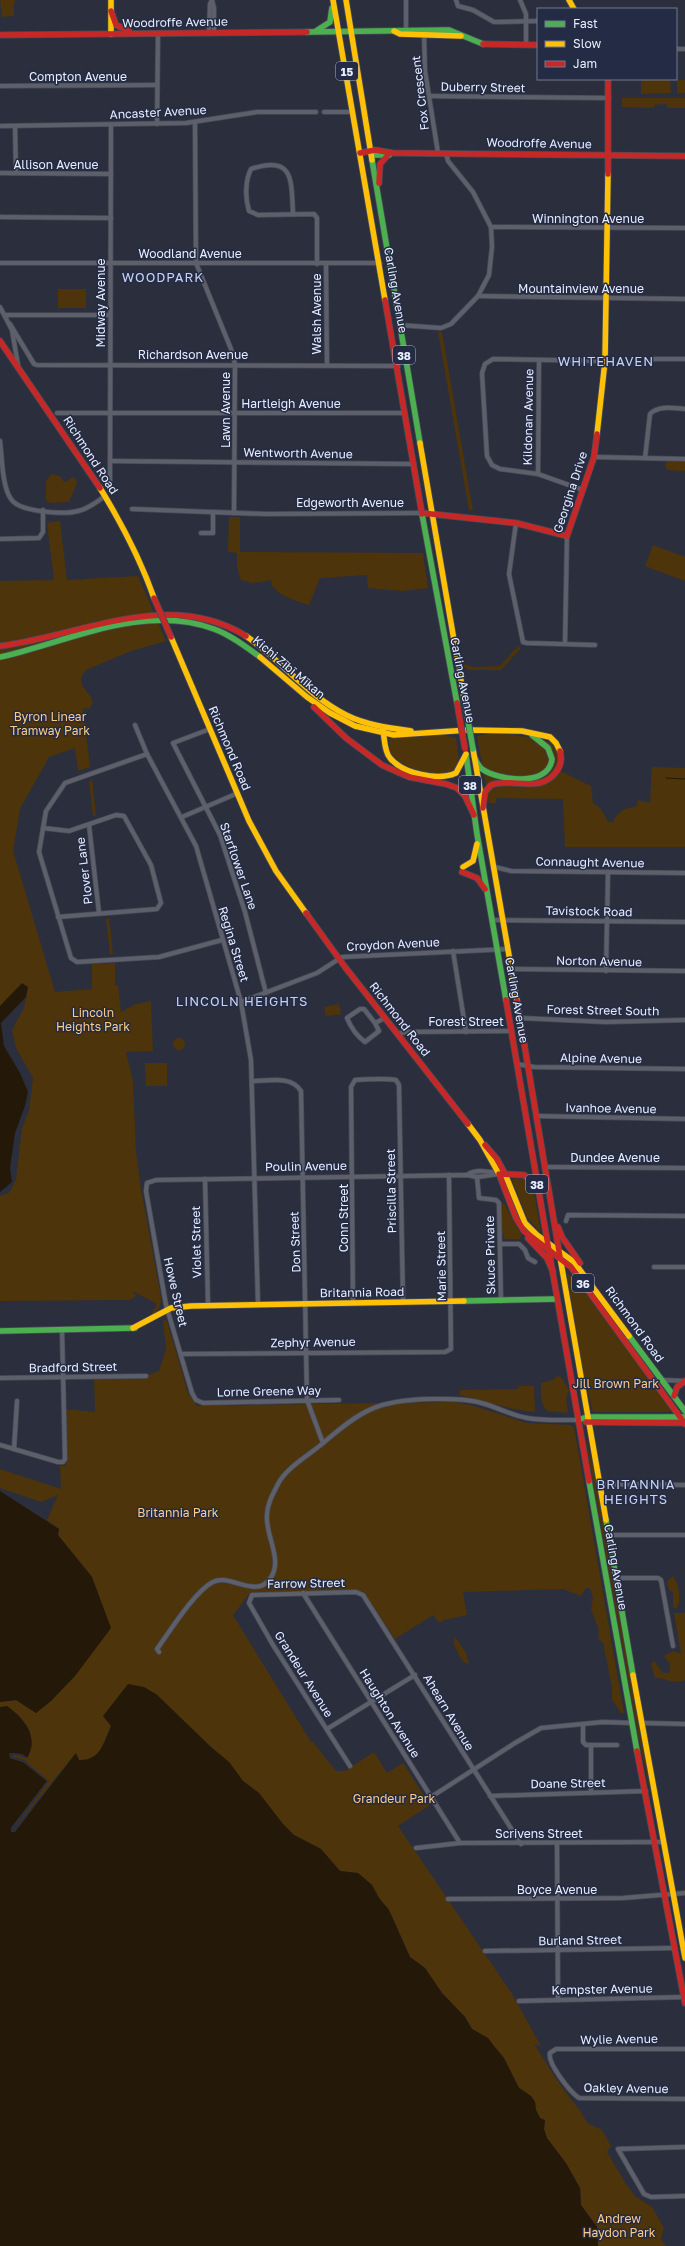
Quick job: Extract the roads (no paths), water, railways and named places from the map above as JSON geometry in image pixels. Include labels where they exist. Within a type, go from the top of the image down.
[{"type":"main road","points":[[111,0],[111,34]]},
{"type":"main road","points":[[316,31],[330,22],[332,14],[332,0]]},
{"type":"main road","name":"Carling Avenue","points":[[332,0],[354,112],[422,513],[457,703],[477,834],[578,1420],[632,1723],[685,1999]]},
{"type":"main road","name":"Carling Avenue","points":[[346,0],[399,325],[483,808],[495,867],[599,1484],[643,1723],[662,1842],[674,1894],[685,1958]]},
{"type":"main road","points":[[111,11],[117,27],[135,33]]},
{"type":"main road","name":"Woodroffe Avenue","points":[[0,35],[316,31],[394,31],[424,33],[452,31],[484,44],[537,45]]},
{"type":"main road","name":"Georgina Drive","points":[[567,536],[584,490],[594,457],[605,361],[607,298],[608,80]]},
{"type":"main road","name":"Woodroffe Avenue","points":[[360,153],[375,150],[391,154],[446,153],[685,156]]},
{"type":"main road","points":[[379,196],[381,161],[391,154]]},
{"type":"main road","name":"Richmond Road","points":[[0,341],[106,496],[131,539],[154,598],[258,840],[276,871],[339,958],[385,1018],[480,1140],[494,1154],[522,1219],[534,1233],[574,1262],[592,1284],[685,1411]]},
{"type":"main road","name":"Edgeworth Avenue","points":[[422,513],[516,523],[567,536]]},
{"type":"main road","name":"Kichi Zībī Mīkan","points":[[0,646],[36,640],[127,617],[162,614],[196,617],[221,624],[247,636],[272,654],[329,705],[353,718],[382,727],[423,732]]},
{"type":"main road","name":"Kichi Zībī Mīkan","points":[[0,657],[32,651],[130,623],[162,620],[185,621],[214,629],[247,646],[267,661],[308,699],[346,723],[384,734],[401,735],[457,730],[526,733],[548,737],[557,744],[562,759],[558,771],[550,779],[539,783],[523,785],[499,783],[490,785],[484,793],[483,808]]},
{"type":"main road","points":[[308,699],[345,737],[390,768],[410,777],[457,788],[465,796],[474,816]]},
{"type":"main road","points":[[382,727],[386,750],[392,760],[407,768],[424,774],[442,776],[453,775],[460,769],[465,751]]},
{"type":"main road","points":[[474,756],[481,768],[493,775],[524,779],[542,776],[550,768],[552,760],[551,753],[545,742],[526,733]]},
{"type":"main road","points":[[477,834],[474,859],[471,864],[463,870],[477,878],[488,893]]},
{"type":"main road","points":[[523,1175],[531,1169],[533,1160]]},
{"type":"main road","name":"Richmond Road","points":[[502,1174],[516,1218],[524,1231],[560,1257],[574,1270],[684,1421]]},
{"type":"main road","name":"Poulin Avenue","points":[[502,1174],[523,1175]]},
{"type":"main road","points":[[523,1175],[534,1179],[538,1186]]},
{"type":"main road","points":[[551,1200],[562,1237],[592,1284]]},
{"type":"main road","points":[[524,1231],[532,1244],[547,1258],[553,1272]]},
{"type":"main road","name":"Britannia Road","points":[[0,1331],[133,1328],[171,1308],[208,1305],[557,1299]]},
{"type":"main road","points":[[604,1312],[609,1307]]},
{"type":"main road","points":[[674,1396],[677,1387],[685,1381]]},
{"type":"main road","points":[[578,1420],[684,1421]]},
{"type":"street","points":[[212,0],[214,8],[212,32],[210,4],[212,0]]},
{"type":"street","points":[[406,0],[406,32]]},
{"type":"street","points":[[456,0],[458,6],[473,10],[494,22],[537,22]]},
{"type":"street","points":[[520,0],[526,14],[526,45]]},
{"type":"street","points":[[157,124],[156,85],[158,33]]},
{"type":"street","name":"Fox Crescent","points":[[424,33],[425,71],[438,153]]},
{"type":"street","name":"Compton Avenue","points":[[0,86],[156,85]]},
{"type":"street","name":"Duberry Street","points":[[429,96],[609,98]]},
{"type":"street","name":"Ancaster Avenue","points":[[0,126],[195,123],[257,112],[316,112]]},
{"type":"street","points":[[324,112],[354,112]]},
{"type":"street","name":"Lawn Avenue","points":[[195,123],[196,263],[231,349],[235,364],[234,513]]},
{"type":"street","name":"Midway Avenue","points":[[110,482],[109,315],[111,125]]},
{"type":"street","points":[[16,126],[16,173]]},
{"type":"street","points":[[399,325],[441,328],[446,326],[464,312],[478,296],[491,266],[491,227],[474,192],[448,161],[446,153]]},
{"type":"street","points":[[293,213],[291,178],[287,170],[278,166],[258,166],[251,169],[247,177],[246,202],[249,211],[258,215],[293,213],[314,214],[317,218],[317,264]]},
{"type":"street","name":"Allison Avenue","points":[[0,173],[111,174]]},
{"type":"street","points":[[0,217],[111,218]]},
{"type":"street","name":"Winnington Avenue","points":[[491,227],[685,228]]},
{"type":"street","name":"Woodland Avenue","points":[[0,263],[380,263]]},
{"type":"street","name":"Walsh Avenue","points":[[326,264],[327,365]]},
{"type":"street","name":"Mountainview Avenue","points":[[478,296],[685,299]]},
{"type":"street","points":[[0,307],[10,324],[18,366]]},
{"type":"street","points":[[6,315],[109,315]]},
{"type":"street","name":"Richardson Avenue","points":[[10,324],[34,364],[398,366]]},
{"type":"street","points":[[584,490],[538,474],[500,469],[492,465],[488,456],[482,372],[485,364],[493,359],[605,361]]},
{"type":"street","points":[[653,359],[685,359]]},
{"type":"street","name":"Kildonan Avenue","points":[[538,474],[539,360]]},
{"type":"street","points":[[645,458],[650,414],[654,410],[660,408],[685,409]]},
{"type":"street","name":"Hartleigh Avenue","points":[[57,413],[405,413]]},
{"type":"street","points":[[0,441],[10,498],[23,508],[77,511],[106,496]]},
{"type":"street","points":[[594,457],[685,459]]},
{"type":"street","name":"Wentworth Avenue","points":[[110,461],[414,464]]},
{"type":"street","name":"Edgeworth Avenue","points":[[132,509],[234,513],[422,513]]},
{"type":"street","points":[[0,539],[39,538],[43,532],[43,510]]},
{"type":"street","points":[[201,533],[213,533],[213,512]]},
{"type":"street","points":[[516,523],[509,574],[520,637],[523,642],[527,644],[595,644]]},
{"type":"street","name":"Georgina Drive","points":[[564,643],[567,536]]},
{"type":"street","name":"Regina Street","points":[[135,725],[147,754],[182,817],[196,846],[241,1002],[251,1060],[253,1178],[258,1304]]},
{"type":"street","name":"Starflower Lane","points":[[210,729],[173,743],[220,835],[245,912],[266,993]]},
{"type":"street","points":[[147,754],[65,783],[47,807],[39,852],[71,958],[77,962],[159,957],[222,940]]},
{"type":"street","points":[[182,817],[238,793]]},
{"type":"street","points":[[43,828],[69,831],[116,815],[124,816],[151,866],[161,903],[157,909],[58,916]]},
{"type":"street","name":"Plover Lane","points":[[88,825],[99,913]]},
{"type":"street","name":"Connaught Avenue","points":[[495,867],[514,871],[685,873]]},
{"type":"street","points":[[606,971],[608,872]]},
{"type":"street","name":"Tavistock Road","points":[[492,920],[685,922]]},
{"type":"street","name":"Croydon Avenue","points":[[241,1002],[317,973],[339,958],[352,956],[508,949]]},
{"type":"street","points":[[453,951],[466,1032]]},
{"type":"street","name":"Norton Avenue","points":[[512,969],[685,971]]},
{"type":"street","points":[[360,1009],[364,1009],[375,1023],[379,1031],[366,1042],[360,1038],[347,1018],[360,1009]]},
{"type":"street","points":[[375,1023],[385,1018]]},
{"type":"street","name":"Forest Street South","points":[[520,1018],[606,1022],[685,1020]]},
{"type":"street","name":"Forest Street","points":[[398,1034],[405,1032],[511,1031]]},
{"type":"street","name":"Alpine Avenue","points":[[517,1064],[528,1066],[685,1069]]},
{"type":"street","name":"Conn Street","points":[[354,1302],[352,1084],[355,1080],[365,1079],[396,1080]]},
{"type":"street","name":"Priscilla Street","points":[[396,1080],[399,1085],[403,1301]]},
{"type":"street","name":"Don Street","points":[[252,1081],[290,1081],[297,1084],[302,1091],[307,1304],[307,1400],[323,1443]]},
{"type":"street","name":"Ivanhoe Avenue","points":[[537,1116],[685,1119]]},
{"type":"street","name":"Dundee Avenue","points":[[545,1167],[685,1168]]},
{"type":"street","name":"Poulin Avenue","points":[[467,1175],[471,1172],[491,1172],[502,1174]]},
{"type":"street","name":"Poulin Avenue","points":[[147,1184],[156,1180],[449,1175],[467,1175],[477,1177],[502,1174]]},
{"type":"street","name":"Marie Street","points":[[444,1352],[451,1348],[452,1301],[449,1175]]},
{"type":"street","name":"Skuce Private","points":[[477,1177],[479,1198],[496,1200],[499,1206],[501,1301]]},
{"type":"street","name":"Violet Street","points":[[205,1179],[208,1305]]},
{"type":"street","name":"Howe Street","points":[[147,1184],[146,1191],[167,1310],[182,1354],[192,1393],[199,1402]]},
{"type":"street","points":[[566,1221],[568,1215],[685,1216]]},
{"type":"street","points":[[500,1244],[519,1244],[525,1250],[528,1258],[535,1262]]},
{"type":"street","points":[[654,1266],[685,1267]]},
{"type":"street","points":[[0,1445],[58,1462],[63,1462],[65,1459],[62,1330]]},
{"type":"street","name":"Zephyr Avenue","points":[[182,1354],[444,1352]]},
{"type":"street","name":"Bradford Street","points":[[0,1378],[146,1376]]},
{"type":"street","points":[[662,1380],[685,1381]]},
{"type":"street","points":[[159,1652],[157,1649],[200,1593],[214,1581],[219,1580],[244,1586],[258,1587],[266,1584],[270,1579],[276,1563],[267,1529],[267,1514],[271,1499],[279,1482],[323,1443],[361,1414],[383,1404],[400,1400],[462,1399],[483,1403],[525,1418],[578,1420]]},
{"type":"street","name":"Lorne Greene Way","points":[[199,1402],[339,1400]]},
{"type":"street","points":[[14,1449],[17,1401]]},
{"type":"street","points":[[599,1484],[685,1485]]},
{"type":"street","points":[[608,1535],[685,1535]]},
{"type":"street","points":[[616,1578],[658,1578],[661,1580],[673,1646]]},
{"type":"street","name":"Farrow Street","points":[[255,1594],[358,1592]]},
{"type":"street","name":"Ahearn Avenue","points":[[358,1592],[363,1595],[415,1675],[473,1770],[521,1844]]},
{"type":"street","name":"Haughton Avenue","points":[[303,1593],[460,1843]]},
{"type":"street","name":"Grandeur Avenue","points":[[255,1594],[249,1598],[249,1603],[276,1650],[350,1766]]},
{"type":"street","points":[[327,1729],[415,1675]]},
{"type":"street","points":[[431,1797],[533,1732],[550,1726],[632,1723]]},
{"type":"street","points":[[643,1723],[685,1724]]},
{"type":"street","points":[[583,1724],[583,1742],[591,1746],[616,1745]]},
{"type":"street","points":[[591,1746],[592,1793]]},
{"type":"street","name":"Doane Street","points":[[490,1796],[646,1791]]},
{"type":"street","name":"Scrivens Street","points":[[416,1848],[460,1843],[521,1844],[662,1842]]},
{"type":"street","points":[[557,1843],[558,2000]]},
{"type":"street","name":"Boyce Avenue","points":[[448,1899],[558,1899],[665,1896],[685,1893]]},
{"type":"street","name":"Burland Street","points":[[485,1951],[675,1948]]},
{"type":"street","name":"Kempster Avenue","points":[[518,2001],[685,1999]]},
{"type":"street","name":"Wylie Avenue","points":[[553,2050],[685,2048]]},
{"type":"street","name":"Oakley Avenue","points":[[553,2050],[549,2056],[552,2064],[571,2092],[579,2098],[685,2099]]},
{"type":"street","points":[[685,2147],[618,2149],[618,2152],[644,2194],[651,2197],[685,2196]]},
{"type":"waterway","points":[[666,778],[685,779]]},
{"type":"district","name":"WOODPARK","points":[[163,277]]},
{"type":"district","name":"WHITEHAVEN","points":[[606,361]]},
{"type":"district","name":"LINCOLN HEIGHTS","points":[[242,1001]]},
{"type":"district","name":"BRITANNIA HEIGHTS","points":[[636,1492]]},
{"type":"park label","name":"Byron Linear Tramway Park","points":[[50,723]]},
{"type":"park label","name":"Lincoln Heights Park","points":[[93,1019]]},
{"type":"park label","name":"Jill Brown Park","points":[[616,1383]]},
{"type":"park label","name":"Britannia Park","points":[[178,1512]]},
{"type":"park label","name":"Grandeur Park","points":[[394,1798]]},
{"type":"park label","name":"Andrew Haydon Park","points":[[619,2225]]}]
